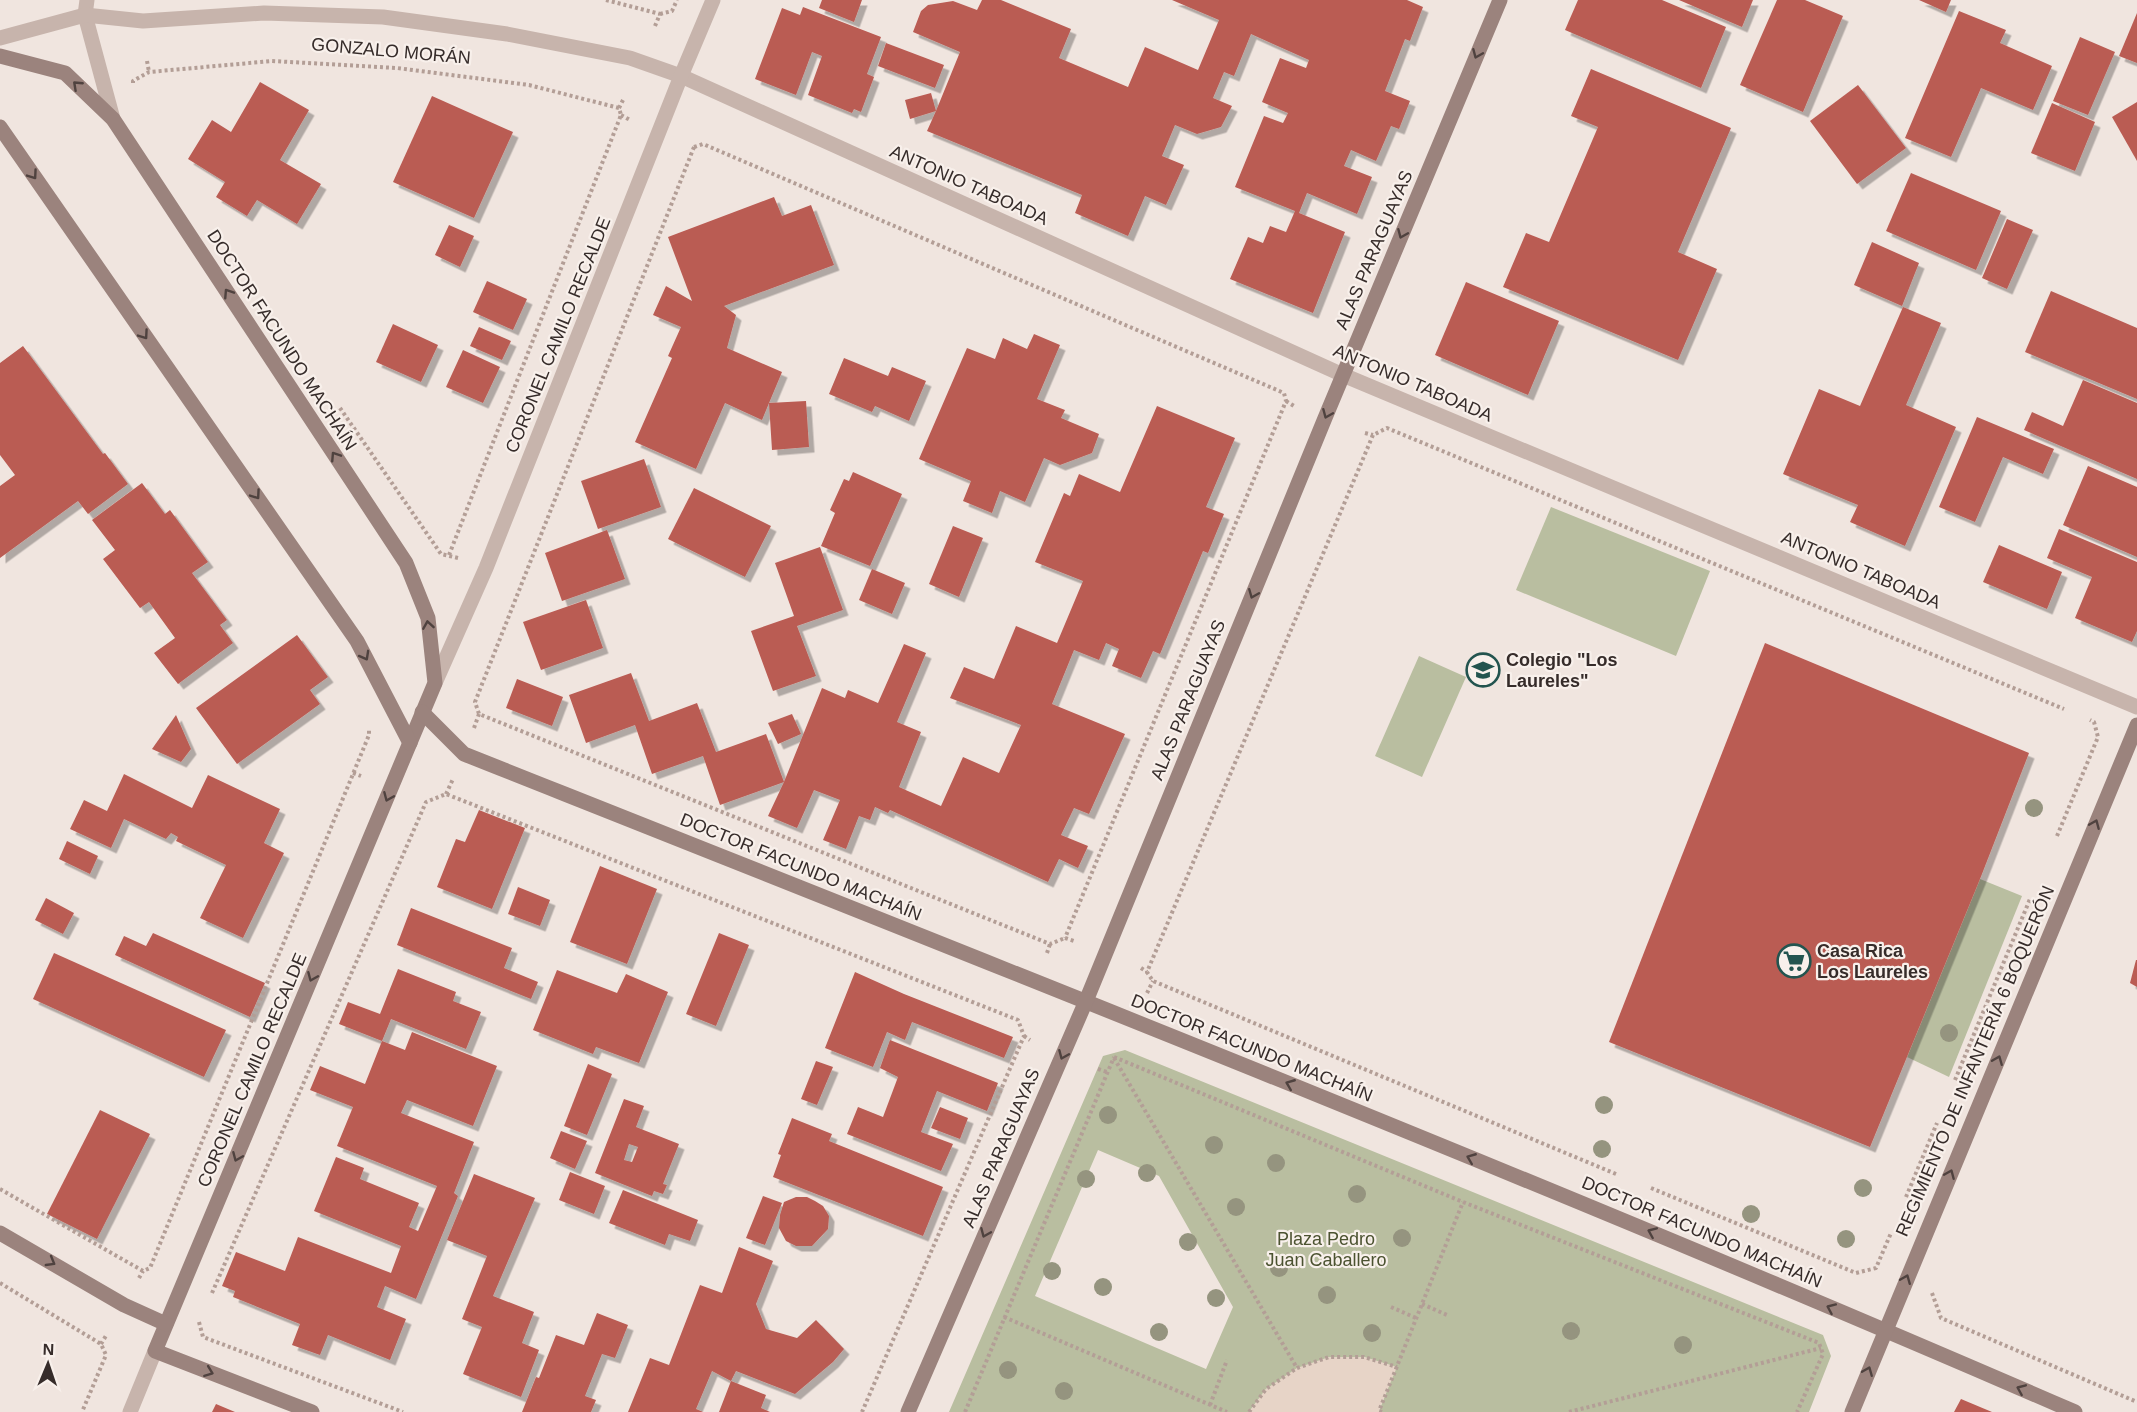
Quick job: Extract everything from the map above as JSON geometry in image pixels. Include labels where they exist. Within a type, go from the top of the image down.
[{"type":"main road","name":"ALAS PARAGUAYAS","points":[[908,1412],[1086,1001],[1500,0]]},
{"type":"main road","name":"DOCTOR FACUNDO MACHAÍN","points":[[0,56],[65,73],[113,119],[406,563],[428,618],[435,684]]},
{"type":"main road","points":[[0,127],[357,641],[410,743]]},
{"type":"main road","points":[[410,743],[435,684]]},
{"type":"main road","name":"DOCTOR FACUNDO MACHAÍN","points":[[422,712],[464,754],[1086,1001],[1619,1218],[2075,1412]]},
{"type":"main road","name":"REGIMIENTO DE INFANTERÍA 6 BOQUERÓN","points":[[1852,1412],[2137,725]]},
{"type":"main road","name":"CORONEL CAMILO RECALDE","points":[[155,1351],[410,743]]},
{"type":"main road","points":[[0,1233],[124,1305],[166,1324]]},
{"type":"main road","points":[[155,1351],[312,1412]]},
{"type":"street","name":"CORONEL CAMILO RECALDE","points":[[435,684],[486,568],[713,0]]},
{"type":"street","name":"GONZALO MORÁN","points":[[0,38],[86,7],[143,21],[264,13],[383,17],[507,34],[619,56],[681,76]]},
{"type":"street","points":[[86,7],[113,119]]},
{"type":"street","name":"ANTONIO TABOADA","points":[[681,76],[1343,375],[2137,707]]},
{"type":"street","name":"CORONEL CAMILO RECALDE","points":[[130,1412],[155,1351]]},
{"type":"path","points":[[606,0],[660,14],[672,11],[676,0]]},
{"type":"path","points":[[655,26],[660,14]]},
{"type":"path","name":"GONZALO MORÁN","points":[[147,61],[149,72],[272,61],[398,68],[529,85],[619,108]]},
{"type":"path","points":[[623,100],[619,108],[621,116],[630,120]]},
{"type":"path","name":"CORONEL CAMILO RECALDE","points":[[458,558],[449,555],[621,116]]},
{"type":"path","points":[[685,144],[694,147],[702,144],[1284,393],[1286,401],[1294,405]]},
{"type":"path","points":[[513,579],[522,582],[694,147]]},
{"type":"path","name":"ALAS PARAGUAYAS","points":[[1065,938],[1286,401]]},
{"type":"path","points":[[1365,433],[1372,435],[1387,428],[2072,713]]},
{"type":"path","points":[[1147,972],[1372,435]]},
{"type":"path","name":"DOCTOR FACUNDO MACHAÍN","points":[[522,582],[475,702],[479,714],[1050,944]]},
{"type":"path","points":[[2057,836],[2098,737],[2094,722],[2083,717]]},
{"type":"path","points":[[140,1278],[143,1271],[150,1268],[369,735],[370,724]]},
{"type":"path","points":[[353,773],[361,776]]},
{"type":"path","points":[[418,800],[426,802],[446,794],[1018,1020],[1024,1036],[1030,1040]]},
{"type":"path","points":[[212,1294],[426,802]]},
{"type":"path","points":[[1955,1080],[2030,899]]},
{"type":"path","points":[[1047,953],[1050,944],[1065,938],[1074,941]]},
{"type":"path","points":[[1141,968],[1153,981],[1616,1174]]},
{"type":"path","points":[[1146,993],[1153,981]]},
{"type":"path","points":[[1018,1020],[1022,1013]]},
{"type":"path","points":[[862,1412],[1024,1036]]},
{"type":"path","points":[[1122,1061],[1125,1050]]},
{"type":"path","points":[[1114,1057],[1463,1202],[1818,1343],[1823,1354],[1797,1412]]},
{"type":"path","points":[[965,1412],[1114,1057]]},
{"type":"path","points":[[1114,1057],[1297,1368]]},
{"type":"path","points":[[1098,1069],[1107,1072]]},
{"type":"path","points":[[1906,1197],[1937,1124]]},
{"type":"path","points":[[1651,1188],[1856,1273],[1876,1268],[1891,1233]]},
{"type":"path","points":[[0,1189],[143,1271]]},
{"type":"path","points":[[1382,1412],[1379,1411],[1463,1202]]},
{"type":"path","points":[[150,1268],[155,1272]]},
{"type":"path","points":[[1849,1279],[1852,1271]]},
{"type":"path","points":[[0,1283],[101,1344],[106,1355],[82,1412]]},
{"type":"path","points":[[1926,1290],[1933,1293],[1941,1318],[2137,1402]]},
{"type":"path","points":[[1422,1304],[1447,1315]]},
{"type":"path","points":[[1391,1307],[1416,1318]]},
{"type":"path","points":[[203,1314],[199,1324],[203,1337],[404,1412]]},
{"type":"path","points":[[1005,1317],[1227,1412]]},
{"type":"path","points":[[101,1344],[107,1334]]},
{"type":"path","points":[[1818,1343],[1822,1335]]},
{"type":"path","points":[[1569,1412],[1821,1348]]},
{"type":"path","points":[[1249,1412],[1266,1389],[1297,1368],[1329,1357],[1364,1357],[1397,1367]]},
{"type":"path","points":[[1210,1405],[1227,1360]]},
{"type":"green space","points":[[1551,507],[1710,571],[1676,656],[1516,590]]},
{"type":"green space","points":[[1419,656],[1466,677],[1422,777],[1375,756]]},
{"type":"green space","points":[[1980,879],[2022,896],[1949,1077],[1907,1057]]},
{"type":"green space","name":"Plaza Pedro Juan Caballero","points":[[1125,1050],[1823,1335],[1831,1356],[1809,1412],[1382,1412],[1379,1411],[1396,1367],[1364,1357],[1329,1357],[1266,1389],[1249,1412],[949,1412],[1103,1056]],"holes":[[[1098,1150],[1159,1176],[1233,1307],[1206,1369],[1035,1296]]]},
{"type":"shaded area","points":[[1329,1357],[1364,1357],[1397,1367],[1379,1410],[1382,1412],[1249,1412],[1266,1389],[1297,1368]]},
{"type":"building","points":[[822,0],[862,0],[854,22],[819,8]]},
{"type":"building","points":[[982,0],[1001,0],[1071,29],[1059,58],[1128,87],[1145,47],[1198,70],[1219,20],[1172,0],[1407,0],[1423,7],[1410,41],[1405,39],[1385,91],[1410,101],[1399,129],[1391,126],[1376,161],[1351,150],[1344,166],[1372,177],[1357,214],[1307,193],[1299,213],[1345,232],[1313,313],[1230,279],[1248,237],[1263,243],[1270,226],[1286,232],[1295,211],[1235,187],[1264,116],[1283,123],[1288,113],[1262,102],[1280,58],[1306,68],[1309,60],[1251,34],[1234,76],[1224,72],[1213,98],[1232,106],[1221,127],[1197,134],[1175,125],[1162,156],[1184,165],[1166,205],[1145,196],[1128,236],[1075,213],[1082,195],[927,131],[960,52],[913,32],[921,11],[928,5],[953,1],[977,10]]},
{"type":"building","points":[[1578,0],[1662,0],[1726,27],[1701,88],[1565,30]]},
{"type":"building","points":[[1679,0],[1753,0],[1742,27]]},
{"type":"building","points":[[1777,0],[1805,0],[1843,16],[1803,112],[1740,85]]},
{"type":"building","points":[[1919,0],[1951,0],[1946,12]]},
{"type":"building","points":[[803,7],[881,37],[867,74],[874,77],[861,112],[854,109],[852,113],[808,95],[822,56],[812,52],[796,95],[755,79],[782,8],[800,15]]},
{"type":"building","points":[[1959,11],[2006,30],[2000,43],[2052,66],[2033,110],[1981,88],[1951,157],[1905,138]]},
{"type":"building","points":[[2137,13],[2137,63],[2119,56]]},
{"type":"building","points":[[2080,37],[2115,52],[2088,115],[2053,101]]},
{"type":"building","points":[[886,43],[944,65],[935,88],[878,66]]},
{"type":"building","points":[[1591,69],[1731,128],[1678,252],[1717,269],[1678,360],[1503,287],[1526,233],[1549,242],[1598,127],[1571,116]]},
{"type":"building","points":[[260,82],[309,110],[280,160],[321,184],[297,224],[257,200],[247,216],[216,197],[225,182],[188,159],[212,120],[231,132]]},
{"type":"building","points":[[1858,85],[1906,148],[1857,184],[1810,121]]},
{"type":"building","points":[[931,93],[936,111],[910,119],[905,100]]},
{"type":"building","points":[[432,96],[513,132],[474,218],[393,182]]},
{"type":"building","points":[[2137,102],[2137,161],[2112,117]]},
{"type":"building","points":[[2052,103],[2095,122],[2075,171],[2031,153]]},
{"type":"building","points":[[1911,173],[2001,211],[1976,270],[1886,231]]},
{"type":"building","points":[[774,197],[782,216],[811,205],[834,265],[724,306],[736,315],[727,348],[782,372],[762,420],[725,403],[696,469],[635,442],[672,358],[668,356],[681,327],[653,315],[666,286],[692,301],[668,237]]},
{"type":"building","points":[[2007,219],[2033,230],[2007,289],[1982,278]]},
{"type":"building","points":[[449,225],[474,236],[460,267],[435,255]]},
{"type":"building","points":[[1872,242],[1919,263],[1902,306],[1854,285]]},
{"type":"building","points":[[487,281],[527,299],[513,330],[473,312]]},
{"type":"building","points":[[1466,282],[1559,321],[1528,395],[1435,355]]},
{"type":"building","points":[[2051,291],[2137,328],[2137,399],[2025,352]]},
{"type":"building","points":[[1903,307],[1941,323],[1906,405],[1956,427],[1905,546],[1850,522],[1858,505],[1783,474],[1819,389],[1860,406]]},
{"type":"building","points":[[393,324],[438,345],[421,382],[376,362]]},
{"type":"building","points":[[479,327],[511,341],[502,360],[470,346]]},
{"type":"building","points":[[1034,334],[1060,345],[1037,399],[1065,410],[1061,418],[1099,434],[1092,453],[1060,465],[1044,458],[1025,502],[1000,491],[992,513],[963,501],[971,481],[919,459],[967,348],[995,359],[1003,338],[1027,349]]},
{"type":"building","points":[[23,346],[128,484],[88,514],[78,501],[0,558],[0,486],[15,475],[0,455],[0,363]]},
{"type":"building","points":[[463,350],[500,367],[483,403],[446,387]]},
{"type":"building","points":[[844,358],[888,376],[892,367],[926,381],[909,421],[875,406],[872,412],[829,394]]},
{"type":"building","points":[[2083,380],[2137,403],[2137,479],[2024,430],[2032,412],[2063,426]]},
{"type":"building","points":[[806,401],[809,447],[772,450],[769,403]]},
{"type":"building","points":[[1157,406],[1235,438],[1206,507],[1224,514],[1208,553],[1203,551],[1160,654],[1153,651],[1141,678],[1112,666],[1119,649],[1106,643],[1099,660],[1074,650],[1052,704],[1125,734],[1089,814],[1074,808],[1061,835],[1088,846],[1078,868],[1059,859],[1048,882],[890,810],[888,813],[875,807],[870,820],[859,816],[846,849],[823,840],[840,800],[814,790],[797,828],[768,816],[822,688],[845,698],[848,690],[878,703],[904,644],[926,653],[897,722],[921,732],[899,787],[941,806],[963,757],[999,773],[1021,725],[950,698],[964,667],[994,679],[1016,626],[1057,643],[1083,581],[1035,562],[1064,493],[1070,496],[1079,474],[1120,492]]},
{"type":"building","points":[[1977,417],[2054,449],[2043,474],[2003,457],[1975,522],[1939,507]]},
{"type":"building","points":[[644,459],[661,507],[598,529],[581,481]]},
{"type":"building","points":[[2088,466],[2137,487],[2137,557],[2063,525]]},
{"type":"building","points":[[853,472],[902,494],[870,566],[821,546],[835,513],[830,510],[844,479],[849,481]]},
{"type":"building","points":[[142,483],[165,514],[170,510],[208,562],[192,573],[227,620],[220,625],[233,643],[178,684],[154,653],[175,638],[149,602],[140,608],[103,559],[115,550],[92,520]]},
{"type":"building","points":[[694,488],[771,526],[745,577],[668,539]]},
{"type":"building","points":[[953,526],[983,538],[959,597],[929,584]]},
{"type":"building","points":[[2059,529],[2137,562],[2137,631],[2132,642],[2075,618],[2092,577],[2047,558]]},
{"type":"building","points":[[607,530],[625,579],[562,601],[545,553]]},
{"type":"building","points":[[1999,545],[2062,572],[2047,609],[1983,582]]},
{"type":"building","points":[[820,547],[843,610],[797,626],[816,676],[773,691],[751,631],[794,616],[775,563]]},
{"type":"building","points":[[872,569],[905,583],[892,614],[859,600]]},
{"type":"building","points":[[586,600],[603,648],[541,670],[523,622]]},
{"type":"building","points":[[297,635],[328,677],[310,690],[320,704],[237,764],[196,708]]},
{"type":"building","name":"Casa Rica Los Laureles","points":[[1765,643],[2029,753],[1870,1147],[1609,1042]]},
{"type":"building","points":[[631,673],[649,721],[697,703],[716,752],[766,734],[784,782],[720,805],[703,756],[652,774],[635,725],[586,743],[569,695]]},
{"type":"building","points":[[517,679],[563,697],[552,726],[506,708]]},
{"type":"building","points":[[792,714],[801,734],[778,744],[768,723]]},
{"type":"building","points":[[176,715],[191,749],[181,762],[152,749]]},
{"type":"building","points":[[124,774],[192,808],[208,775],[280,809],[264,843],[284,853],[243,938],[200,918],[226,865],[176,841],[178,837],[171,833],[166,839],[124,819],[111,848],[70,829],[84,800],[107,811]]},
{"type":"building","points":[[479,810],[525,828],[492,909],[437,887],[456,839],[465,842]]},
{"type":"building","points":[[67,841],[98,856],[90,874],[59,859]]},
{"type":"building","points":[[600,866],[657,889],[627,964],[570,942]]},
{"type":"building","points":[[518,887],[550,900],[540,926],[508,914]]},
{"type":"building","points":[[46,898],[74,913],[63,934],[35,920]]},
{"type":"building","points":[[411,908],[512,948],[504,968],[538,982],[531,999],[397,945]]},
{"type":"building","points":[[153,933],[265,983],[250,1017],[115,955],[124,936],[146,946]]},
{"type":"building","points":[[719,933],[749,945],[716,1026],[686,1014]]},
{"type":"building","points":[[54,953],[226,1030],[204,1077],[33,999]]},
{"type":"building","points":[[2137,960],[2137,987],[2130,983]]},
{"type":"building","points":[[398,969],[456,992],[453,1001],[481,1012],[466,1049],[391,1019],[382,1041],[339,1024],[348,1002],[380,1014]]},
{"type":"building","points":[[557,970],[617,993],[626,974],[668,992],[639,1063],[596,1047],[593,1054],[533,1030]]},
{"type":"building","points":[[855,972],[1013,1037],[1004,1058],[912,1022],[905,1040],[887,1032],[873,1067],[825,1048]]},
{"type":"building","points":[[412,1032],[497,1066],[473,1126],[407,1100],[401,1113],[474,1142],[454,1193],[458,1196],[416,1299],[385,1286],[377,1307],[406,1319],[390,1360],[328,1335],[320,1355],[292,1345],[300,1324],[233,1297],[235,1291],[222,1286],[236,1252],[285,1271],[298,1237],[391,1273],[401,1246],[314,1211],[336,1157],[364,1168],[360,1179],[419,1203],[409,1227],[418,1231],[437,1186],[337,1146],[353,1107],[310,1090],[320,1066],[365,1084],[382,1041],[405,1050]]},
{"type":"building","points":[[890,1040],[998,1083],[987,1111],[937,1091],[921,1132],[953,1144],[941,1171],[847,1134],[858,1107],[883,1117],[898,1077],[880,1068]]},
{"type":"building","points":[[816,1061],[833,1067],[817,1105],[801,1099]]},
{"type":"building","points":[[588,1064],[612,1074],[587,1135],[564,1126]]},
{"type":"building","points":[[624,1099],[644,1106],[636,1127],[679,1144],[663,1184],[667,1185],[663,1194],[654,1191],[652,1196],[595,1173]],"holes":[[[629,1144],[638,1147],[632,1162],[624,1160]]]},
{"type":"building","points":[[940,1107],[968,1118],[960,1139],[931,1128]]},
{"type":"building","points":[[100,1110],[150,1134],[97,1239],[47,1214]]},
{"type":"building","points":[[792,1118],[832,1134],[829,1141],[943,1187],[923,1236],[773,1177],[781,1155],[778,1154]]},
{"type":"building","points":[[561,1131],[587,1141],[575,1169],[550,1158]]},
{"type":"building","points":[[570,1172],[605,1186],[594,1214],[559,1200]]},
{"type":"building","points":[[474,1174],[535,1198],[493,1296],[534,1312],[522,1343],[539,1350],[521,1397],[463,1374],[482,1327],[462,1319],[487,1256],[447,1240]]},
{"type":"building","points":[[623,1190],[698,1220],[690,1241],[669,1234],[665,1245],[609,1223]]},
{"type":"building","points":[[763,1196],[782,1203],[765,1245],[746,1238]]},
{"type":"building","points":[[796,1197],[807,1197],[815,1201],[823,1206],[829,1216],[828,1229],[812,1246],[796,1246],[786,1241],[779,1228],[784,1202]]},
{"type":"building","points":[[739,1247],[773,1261],[756,1304],[766,1329],[797,1338],[816,1320],[844,1349],[833,1362],[795,1394],[736,1371],[731,1381],[712,1371],[696,1409],[703,1412],[628,1412],[650,1358],[669,1365],[700,1285],[722,1293]]},
{"type":"building","points":[[597,1313],[628,1325],[615,1358],[602,1354],[585,1396],[596,1400],[591,1412],[522,1412],[536,1377],[539,1378],[556,1335],[584,1345]]},
{"type":"building","points":[[731,1381],[766,1395],[761,1408],[770,1412],[719,1412]]},
{"type":"building","points":[[1961,1399],[1992,1412],[1954,1412]]},
{"type":"building","points":[[216,1404],[235,1412],[212,1412]]},
{"type":"place","name":"Colegio \"Los Laureles\"","points":[[1483,670]]},
{"type":"place","name":"Casa Rica Los Laureles","points":[[1794,961]]}]
